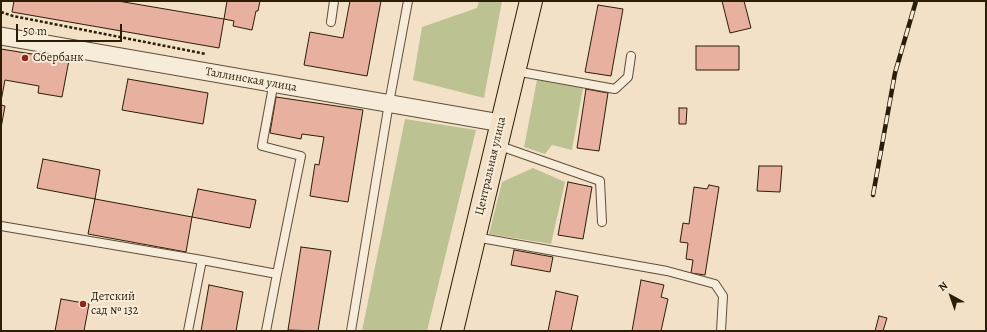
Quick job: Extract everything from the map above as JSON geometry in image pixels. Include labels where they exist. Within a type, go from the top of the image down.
[{"type":"main road","name":"Центральная улица","points":[[452,331],[531,1]]},
{"type":"street","name":"Таллинская улица","points":[[1,36],[501,123]]},
{"type":"lane","points":[[331,22],[334,1]]},
{"type":"lane","points":[[351,331],[389,103],[408,1]]},
{"type":"lane","points":[[514,71],[615,90],[628,77],[631,56]]},
{"type":"lane","points":[[266,331],[301,156],[262,146],[272,92],[272,84]]},
{"type":"lane","points":[[496,144],[600,181],[602,222]]},
{"type":"lane","points":[[1,226],[277,274]]},
{"type":"lane","points":[[474,237],[667,271],[715,284],[723,296],[721,331]]},
{"type":"lane","points":[[188,331],[202,260]]},
{"type":"path","points":[[1,12],[13,16],[206,55]]},
{"type":"green space","points":[[479,1],[502,1],[484,98],[413,80],[422,27],[477,8]]},
{"type":"green space","points":[[537,80],[583,88],[572,150],[552,145],[545,154],[524,147]]},
{"type":"green space","points":[[405,119],[476,130],[427,331],[362,331]]},
{"type":"green space","points":[[533,168],[565,182],[551,244],[489,234],[502,182]]},
{"type":"building","points":[[14,1],[118,1],[224,19],[219,48],[12,12]]},
{"type":"building","points":[[227,1],[260,1],[252,30],[233,26],[234,21],[224,19]]},
{"type":"building","points":[[350,1],[381,1],[367,76],[304,65],[310,32],[343,38]]},
{"type":"building","points":[[722,1],[744,1],[751,28],[730,33]]},
{"type":"building","points":[[598,5],[623,9],[611,76],[585,72]]},
{"type":"building","points":[[696,46],[739,46],[739,70],[696,70]]},
{"type":"building","points":[[1,49],[69,60],[62,97],[38,93],[39,86],[5,80],[1,101]]},
{"type":"building","points":[[128,79],[208,93],[203,124],[122,110]]},
{"type":"building","points":[[586,89],[608,93],[599,151],[577,148]]},
{"type":"building","points":[[276,97],[363,110],[348,202],[310,196],[315,164],[319,165],[324,137],[302,134],[301,139],[270,133]]},
{"type":"building","points":[[1,105],[5,106],[1,128]]},
{"type":"building","points":[[679,108],[687,108],[686,124],[679,124]]},
{"type":"building","points":[[43,159],[100,170],[95,199],[37,188]]},
{"type":"building","points":[[759,166],[782,166],[780,192],[757,191]]},
{"type":"building","points":[[568,182],[592,187],[583,239],[558,235]]},
{"type":"building","points":[[709,185],[719,187],[705,275],[691,273],[693,260],[686,259],[688,243],[680,242],[683,223],[689,224],[694,187],[707,189]]},
{"type":"building","points":[[198,189],[256,200],[250,228],[192,217]]},
{"type":"building","points":[[95,199],[192,217],[186,252],[88,234]]},
{"type":"building","points":[[301,247],[331,251],[318,331],[288,330]]},
{"type":"building","points":[[514,250],[553,257],[550,272],[511,265]]},
{"type":"building","points":[[641,280],[664,285],[661,297],[668,299],[661,331],[632,331]]},
{"type":"building","points":[[209,285],[243,292],[236,331],[201,331]]},
{"type":"building","points":[[556,291],[578,296],[571,331],[548,331]]},
{"type":"building","points":[[61,299],[89,304],[84,331],[55,331]]},
{"type":"building","points":[[879,316],[887,318],[883,331],[875,331]]},
{"type":"railway","points":[[873,195],[895,73],[916,1]]},
{"type":"place","name":"Сбербанк","points":[[25,58]]},
{"type":"place","name":"Детский сад № 132","points":[[83,304]]}]
